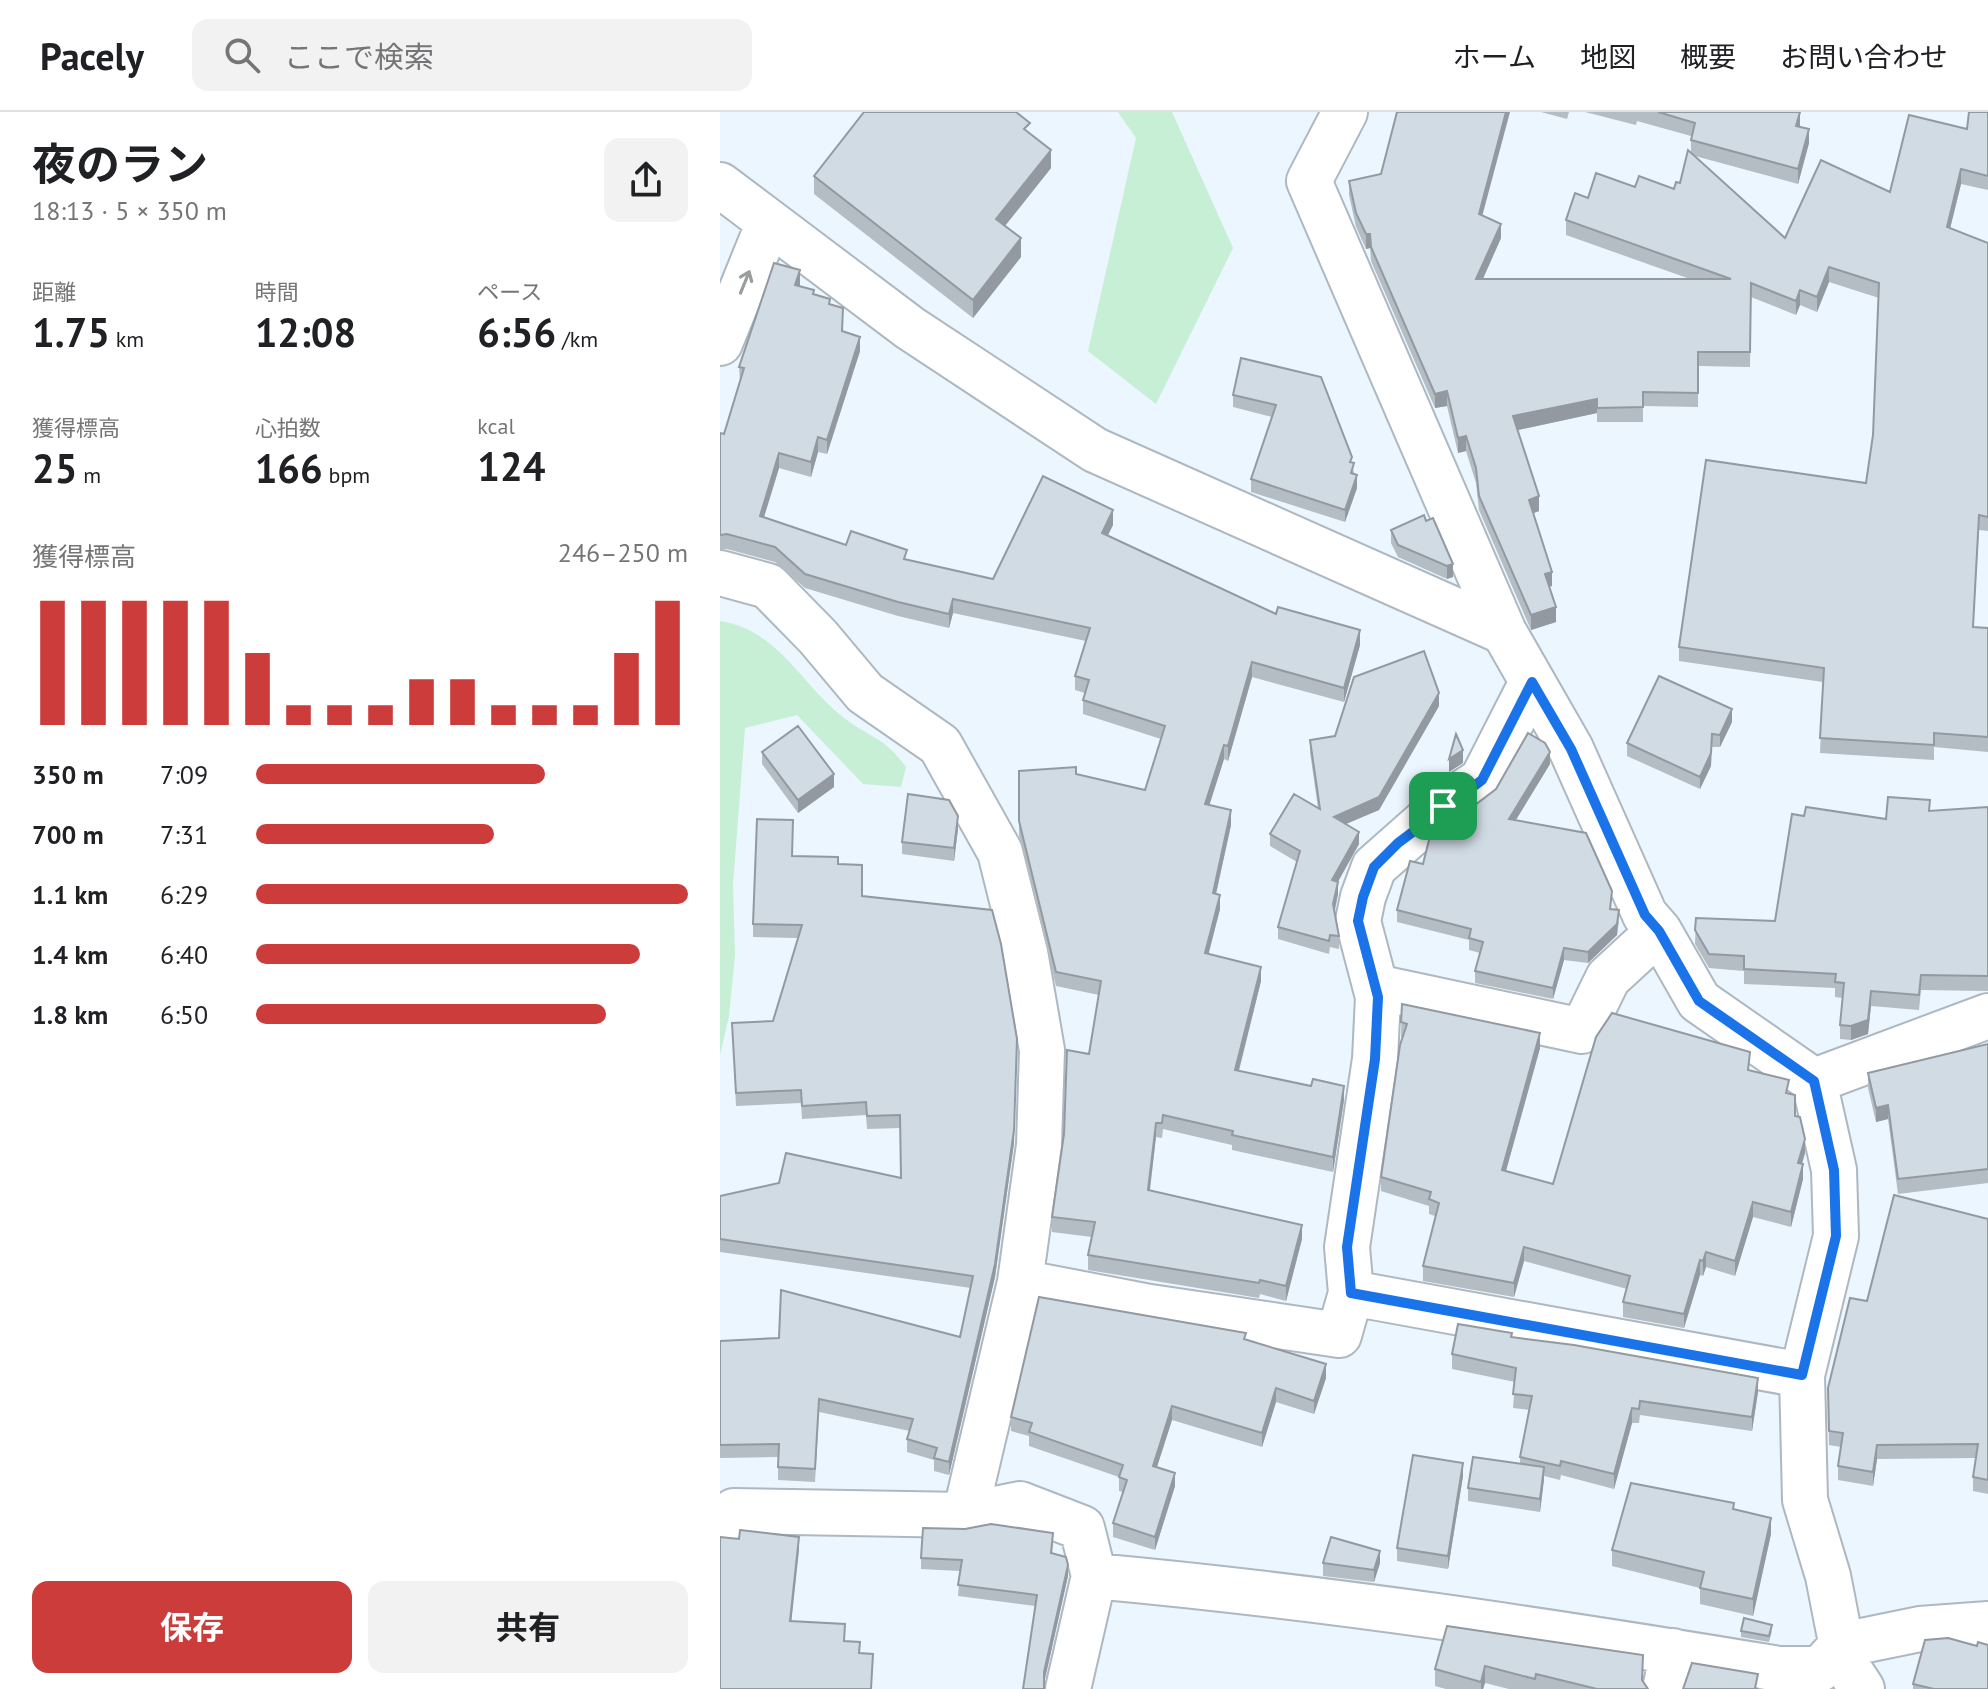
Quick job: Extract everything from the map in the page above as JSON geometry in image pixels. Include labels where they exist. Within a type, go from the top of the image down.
[{"type":"street","points":[[1345,112],[1309,181],[1504,632],[1571,749],[1645,915],[1659,931],[1699,1001],[1814,1081],[1834,1170],[1836,1236],[1802,1375],[1805,1500],[1828,1576],[1845,1663],[1862,1689]]},
{"type":"street","points":[[720,185],[910,328],[1095,450],[1504,632]]},
{"type":"street","points":[[720,343],[769,222]]},
{"type":"street","points":[[720,573],[768,586],[818,637],[865,693],[940,745],[1000,852],[1025,952],[1042,1050],[1039,1145],[1020,1282],[965,1515]]},
{"type":"street","points":[[1020,1282],[1150,1307],[1339,1335],[1351,1293],[1347,1247],[1375,1059],[1376,987],[1358,921],[1374,867],[1443,806],[1482,780],[1532,682]]},
{"type":"street","points":[[1376,987],[1582,1031],[1608,978],[1659,931]]},
{"type":"street","points":[[1814,1081],[1988,1016]]},
{"type":"street","points":[[1351,1293],[1802,1375]]},
{"type":"street","points":[[720,1524],[734,1511],[965,1515],[1020,1504],[1082,1528],[1094,1576],[1068,1689]]},
{"type":"street","points":[[1094,1576],[1251,1590],[1436,1613],[1669,1670],[1820,1669],[1842,1645],[1920,1629],[1988,1624]]},
{"type":"green space","points":[[1118,112],[1172,112],[1233,248],[1156,404],[1088,351],[1136,138]]},
{"type":"green space","points":[[720,621],[741,626],[774,647],[829,705],[884,743],[906,767],[901,787],[863,784],[797,715],[745,728],[733,885],[735,955],[729,1016],[720,1055]]},
{"type":"building","points":[[864,112],[1016,112],[1030,123],[1024,129],[1051,150],[996,219],[1021,238],[973,300],[814,176]]},
{"type":"building","points":[[1397,112],[1506,112],[1479,214],[1501,224],[1476,279],[1731,279],[1566,220],[1575,193],[1588,198],[1596,173],[1635,187],[1639,176],[1674,189],[1676,182],[1680,183],[1688,150],[1785,238],[1821,160],[1890,192],[1909,115],[1967,129],[1969,112],[1988,112],[1988,176],[1961,169],[1947,227],[1988,243],[1988,517],[1979,515],[1973,627],[1988,628],[1988,737],[1934,733],[1934,745],[1820,738],[1824,668],[1679,647],[1706,460],[1866,483],[1873,435],[1879,283],[1829,267],[1817,297],[1800,290],[1796,301],[1751,283],[1750,352],[1698,352],[1698,393],[1643,392],[1643,407],[1597,408],[1597,399],[1513,416],[1539,496],[1529,500],[1552,572],[1545,574],[1556,607],[1531,615],[1479,496],[1476,468],[1466,436],[1458,438],[1447,391],[1435,394],[1371,247],[1370,234],[1366,234],[1356,213],[1349,181],[1381,174]]},
{"type":"building","points":[[1658,112],[1800,112],[1796,126],[1809,129],[1798,169],[1691,140],[1695,123]]},
{"type":"building","points":[[774,263],[800,270],[795,285],[814,290],[813,294],[830,299],[829,304],[843,308],[842,331],[860,337],[827,440],[818,437],[811,462],[779,453],[760,516],[846,545],[851,531],[907,550],[904,559],[993,579],[1043,476],[1113,510],[1102,533],[1276,614],[1278,607],[1360,630],[1344,688],[1252,662],[1228,746],[1224,745],[1205,804],[1231,810],[1213,893],[1220,895],[1205,953],[1261,967],[1235,1070],[1311,1086],[1313,1079],[1344,1086],[1333,1157],[1232,1135],[1233,1131],[1163,1115],[1162,1123],[1156,1123],[1148,1190],[1302,1225],[1286,1286],[1088,1255],[1095,1222],[1052,1217],[1064,1134],[1067,1050],[1089,1054],[1101,981],[1056,972],[1019,821],[1019,771],[1076,767],[1076,774],[1145,790],[1165,726],[1083,700],[1089,680],[1075,676],[1090,628],[953,599],[949,614],[898,602],[805,574],[775,547],[727,534],[720,535],[720,433],[724,434],[744,368],[739,367]]},
{"type":"building","points":[[1241,358],[1321,377],[1352,457],[1350,462],[1354,463],[1351,473],[1357,475],[1345,510],[1251,479],[1276,405],[1233,395]]},
{"type":"building","points":[[1424,515],[1426,521],[1433,518],[1453,564],[1447,566],[1398,545],[1391,530]]},
{"type":"building","points":[[1424,651],[1439,693],[1379,797],[1334,817],[1359,832],[1332,880],[1338,882],[1333,904],[1339,936],[1330,935],[1329,941],[1278,927],[1300,851],[1270,834],[1294,794],[1320,809],[1310,740],[1335,736],[1354,677]]},
{"type":"building","points":[[1659,676],[1732,709],[1720,735],[1712,734],[1711,753],[1700,777],[1627,743]]},
{"type":"building","points":[[798,726],[834,774],[798,800],[762,752]]},
{"type":"building","points":[[1528,733],[1545,743],[1550,752],[1509,819],[1586,833],[1612,891],[1610,909],[1619,910],[1617,924],[1588,952],[1564,948],[1553,988],[1475,971],[1483,942],[1469,938],[1471,929],[1397,910],[1410,861],[1423,864],[1429,840],[1496,789]]},
{"type":"building","points":[[1456,734],[1463,750],[1449,759]]},
{"type":"building","points":[[908,794],[949,800],[958,816],[954,848],[902,842]]},
{"type":"building","points":[[1888,797],[1930,800],[1929,811],[1988,807],[1988,976],[1921,975],[1919,995],[1871,991],[1868,1020],[1851,1026],[1840,1025],[1844,983],[1835,982],[1836,974],[1744,969],[1744,956],[1709,954],[1695,930],[1696,918],[1775,921],[1792,814],[1804,816],[1806,807],[1886,819]]},
{"type":"building","points":[[757,819],[793,820],[792,856],[838,857],[838,864],[862,865],[862,896],[992,910],[1017,1039],[1014,1130],[995,1264],[949,1462],[934,1458],[937,1448],[907,1439],[913,1419],[819,1399],[815,1469],[778,1467],[779,1444],[720,1445],[720,1341],[779,1338],[781,1290],[960,1337],[973,1276],[720,1239],[720,1196],[779,1183],[786,1153],[901,1178],[900,1115],[867,1116],[866,1102],[802,1106],[801,1090],[736,1093],[732,1023],[773,1021],[802,925],[753,924]]},
{"type":"building","points":[[1402,1004],[1540,1033],[1502,1170],[1553,1184],[1596,1037],[1612,1013],[1750,1052],[1748,1070],[1789,1080],[1786,1093],[1795,1095],[1795,1116],[1800,1117],[1805,1139],[1798,1163],[1803,1164],[1791,1212],[1753,1202],[1735,1261],[1706,1252],[1703,1261],[1700,1260],[1684,1314],[1623,1302],[1630,1276],[1524,1247],[1514,1283],[1423,1266],[1439,1203],[1429,1199],[1431,1192],[1381,1177],[1400,1045],[1407,1024],[1401,1022]]},
{"type":"building","points":[[1988,1044],[1988,1169],[1898,1179],[1888,1105],[1876,1108],[1868,1073]]},
{"type":"building","points":[[1894,1195],[1988,1219],[1988,1480],[1973,1477],[1978,1444],[1877,1445],[1873,1472],[1838,1466],[1843,1433],[1829,1431],[1828,1388],[1850,1298],[1867,1301]]},
{"type":"building","points":[[1039,1297],[1246,1333],[1244,1339],[1326,1364],[1314,1401],[1276,1388],[1262,1433],[1172,1406],[1153,1466],[1175,1473],[1155,1537],[1113,1523],[1127,1480],[1119,1477],[1123,1465],[1029,1432],[1032,1423],[1011,1417]]},
{"type":"building","points":[[1458,1324],[1512,1333],[1511,1337],[1574,1345],[1758,1378],[1752,1417],[1640,1401],[1639,1409],[1632,1408],[1614,1474],[1561,1461],[1560,1466],[1520,1457],[1532,1396],[1513,1394],[1516,1368],[1452,1354]]},
{"type":"building","points":[[1413,1455],[1463,1463],[1448,1556],[1397,1548]]},
{"type":"building","points":[[1473,1457],[1544,1467],[1540,1499],[1468,1488]]},
{"type":"building","points":[[1631,1483],[1734,1503],[1733,1509],[1771,1518],[1753,1599],[1700,1588],[1704,1572],[1612,1550]]},
{"type":"building","points":[[991,1524],[1053,1533],[1051,1553],[1066,1557],[1068,1565],[1044,1672],[1044,1689],[1023,1689],[1037,1595],[958,1585],[962,1560],[921,1558],[923,1528],[965,1529]]},
{"type":"building","points":[[740,1530],[799,1537],[790,1621],[845,1624],[844,1641],[860,1642],[859,1653],[873,1654],[871,1689],[720,1689],[720,1537],[739,1539]]},
{"type":"building","points":[[1331,1537],[1380,1551],[1374,1570],[1323,1563]]},
{"type":"building","points":[[1744,1618],[1772,1625],[1769,1636],[1741,1631]]},
{"type":"building","points":[[1447,1626],[1643,1655],[1642,1680],[1648,1689],[1597,1689],[1536,1674],[1535,1679],[1485,1666],[1481,1682],[1435,1669]]},
{"type":"building","points":[[1948,1638],[1977,1646],[1978,1642],[1988,1645],[1988,1689],[1934,1689],[1913,1684],[1925,1640]]},
{"type":"building","points":[[1692,1663],[1758,1674],[1755,1688],[1758,1689],[1683,1689]]},
{"type":"route","points":[[1532,682],[1571,749],[1645,915],[1659,931],[1699,1001],[1814,1081],[1834,1170],[1836,1236],[1802,1375],[1565,1329],[1351,1293],[1347,1247],[1357,1161],[1375,1059],[1378,997],[1358,921],[1374,867],[1443,806],[1482,780],[1532,682]]}]
